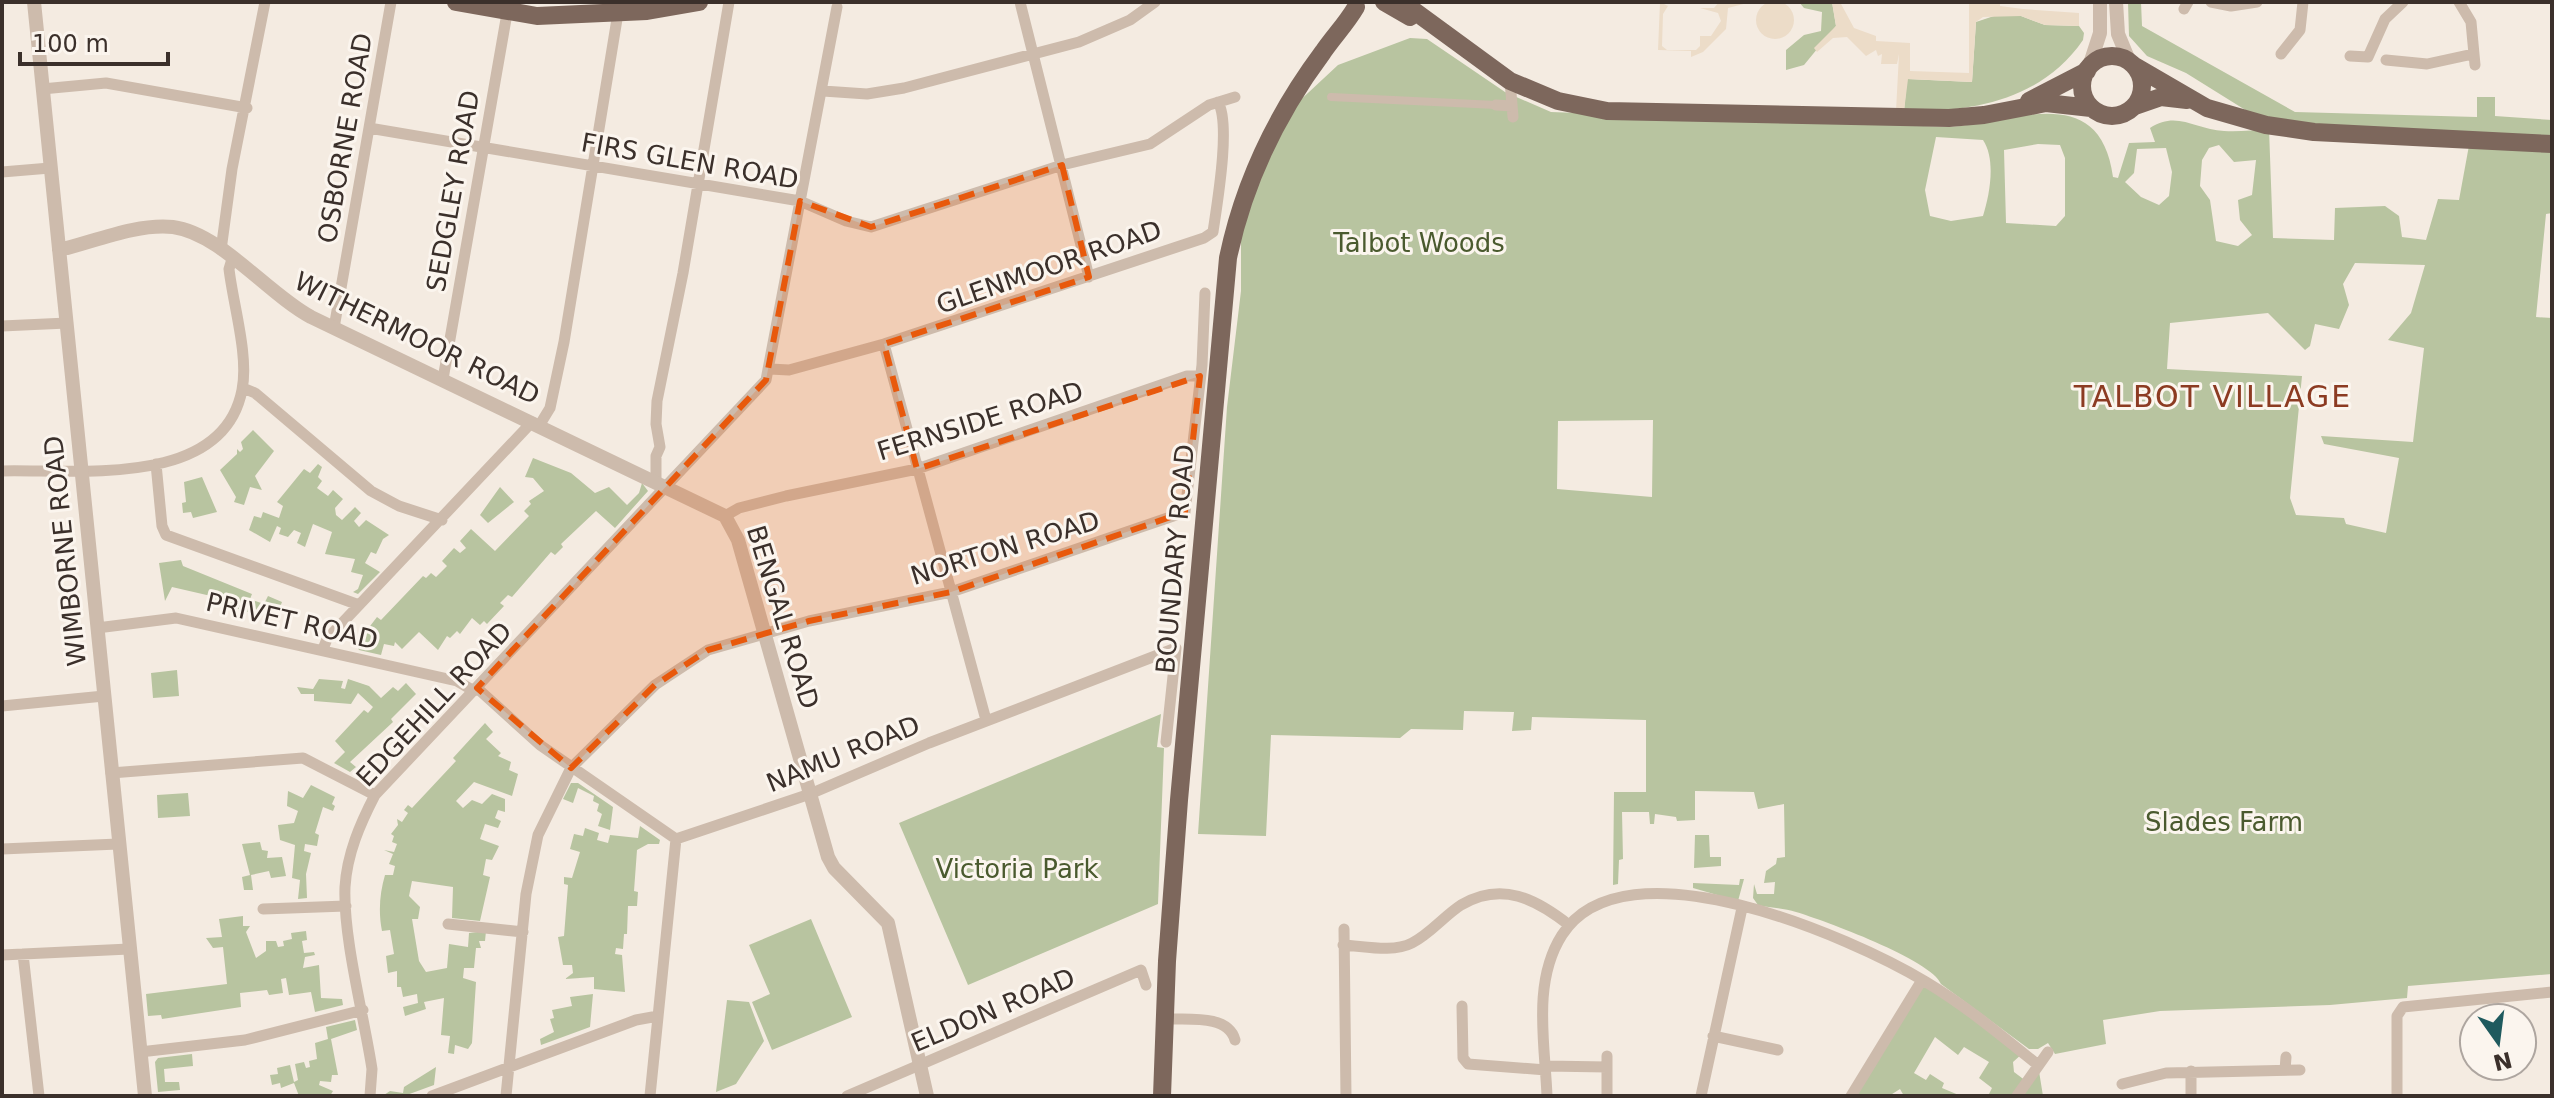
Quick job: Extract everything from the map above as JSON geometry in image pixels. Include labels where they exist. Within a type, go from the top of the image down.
[{"type":"main road","points":[[456,2],[508,6],[537,16],[618,13],[699,2]]},
{"type":"main road","points":[[1350,4],[1369,8],[1383,2],[1455,41]]},
{"type":"main road","points":[[1402,2],[1510,81],[1558,101],[1607,111],[1949,118],[2057,103],[2091,108],[2115,116],[2161,97],[2194,101]]},
{"type":"main road","name":"BOUNDARY ROAD","points":[[1162,1096],[1179,800],[1228,258],[1237,215],[1255,164],[1290,100],[1350,4]]},
{"type":"main road","points":[[2019,106],[2109,57],[2132,64],[2194,101],[2245,120],[2314,132],[2552,144]]},
{"type":"main road","points":[[2132,64],[2142,85],[2135,106]]},
{"type":"main road","points":[[2088,69],[2082,89],[2091,108]]},
{"type":"street","name":"WIMBORNE ROAD","points":[[34,2],[145,1096]]},
{"type":"street","points":[[2,471],[80,472],[156,464],[184,457],[212,441],[232,416],[243,388],[227,255],[232,169],[247,108],[265,2]]},
{"type":"street","name":"OSBORNE ROAD","points":[[334,328],[391,2]]},
{"type":"street","points":[[662,484],[656,456],[660,447],[656,424],[657,401],[729,2]]},
{"type":"street","points":[[1020,2],[1089,277]]},
{"type":"street","points":[[823,91],[878,93],[1095,37],[1130,20],[1155,2]]},
{"type":"street","points":[[2088,69],[2100,33],[2100,2]]},
{"type":"street","points":[[2116,2],[2118,34],[2132,64]]},
{"type":"street","points":[[2211,2],[2231,6],[2257,2]]},
{"type":"street","points":[[2281,54],[2300,30],[2303,2]]},
{"type":"street","points":[[2350,56],[2368,57],[2385,19],[2403,2]]},
{"type":"street","points":[[2386,60],[2427,64],[2474,60],[2471,22],[2459,2]]},
{"type":"street","name":"SEDGLEY ROAD","points":[[443,379],[508,6]]},
{"type":"street","points":[[770,369],[837,7]]},
{"type":"street","points":[[323,649],[327,639],[359,605],[550,408],[618,13]]},
{"type":"street","points":[[2290,44],[2302,54]]},
{"type":"street","points":[[1331,97],[1496,105],[1513,112],[1510,81]]},
{"type":"street","points":[[42,89],[106,83],[247,108]]},
{"type":"street","name":"FIRS GLEN ROAD","points":[[369,128],[800,201],[846,221],[871,227],[1062,165],[1150,144],[1218,102],[1235,97]]},
{"type":"street","name":"GLENMOOR ROAD","points":[[770,369],[789,370],[884,344],[1089,277],[1213,232],[1223,118],[1218,102]]},
{"type":"street","points":[[2,172],[50,168]]},
{"type":"street","name":"WITHERMOOR ROAD","points":[[59,250],[135,232],[173,227],[186,231],[227,255],[288,305],[662,484]]},
{"type":"street","name":"NORTON ROAD","points":[[506,1096],[529,875],[538,835],[571,768],[672,671],[708,650],[764,633],[951,592],[1185,512],[1200,376],[1205,293]]},
{"type":"street","points":[[2,326],[67,323]]},
{"type":"street","points":[[884,344],[986,720]]},
{"type":"street","name":"EDGEHILL ROAD","points":[[370,1096],[372,1069],[346,906],[353,846],[375,795],[662,484],[759,388],[770,369]]},
{"type":"street","name":"FERNSIDE ROAD","points":[[725,516],[739,508],[786,496],[917,469],[1187,376],[1200,376]]},
{"type":"street","points":[[243,388],[255,393],[371,491],[399,506],[442,520]]},
{"type":"street","points":[[156,464],[162,526],[166,535],[359,605]]},
{"type":"street","name":"BENGAL ROAD","points":[[662,484],[725,516],[738,540],[834,868],[888,923],[927,1096]]},
{"type":"street","name":"PRIVET ROAD","points":[[97,628],[176,618],[323,649],[457,681],[475,689]]},
{"type":"street","name":"NAMU ROAD","points":[[676,839],[810,794],[986,720],[1176,648],[1166,742]]},
{"type":"street","points":[[475,689],[533,740],[676,839],[650,1096]]},
{"type":"street","points":[[2,706],[104,696]]},
{"type":"street","points":[[111,773],[303,758],[375,795]]},
{"type":"street","points":[[2,849],[118,844]]},
{"type":"street","points":[[1547,1096],[1544,985],[1551,957],[1569,925],[1598,904],[1634,892],[1681,894],[1742,908],[1786,919],[1860,947],[1922,980],[1990,1026],[2038,1065]]},
{"type":"street","points":[[1343,945],[1383,948],[1410,944],[1474,900],[1515,894],[1550,909],[1569,925]]},
{"type":"street","points":[[263,909],[346,906]]},
{"type":"street","points":[[1701,1096],[1742,908]]},
{"type":"street","points":[[448,924],[523,932]]},
{"type":"street","points":[[1344,929],[1346,1096]]},
{"type":"street","points":[[2,955],[129,949]]},
{"type":"street","points":[[23,954],[39,1096]]},
{"type":"street","name":"ELDON ROAD","points":[[847,1096],[1141,970],[1146,985]]},
{"type":"street","points":[[1851,1096],[1922,980]]},
{"type":"street","points":[[2397,1096],[2396,1025],[2399,1010],[2409,1005],[2552,992]]},
{"type":"street","points":[[1462,1006],[1463,1058],[1468,1064],[1546,1068],[1607,1062],[1607,1096]]},
{"type":"street","points":[[140,1052],[245,1040],[363,1010]]},
{"type":"street","points":[[432,1096],[636,1020],[658,1016]]},
{"type":"street","points":[[1165,1019],[1222,1023],[1230,1029],[1235,1040]]},
{"type":"street","points":[[1713,1036],[1778,1050]]},
{"type":"street","points":[[2017,1096],[2048,1052]]},
{"type":"street","points":[[2285,1070],[2286,1057]]},
{"type":"street","points":[[2122,1084],[2166,1073],[2191,1071],[2300,1070]]},
{"type":"street","points":[[2191,1071],[2191,1096]]},
{"type":"highlighted area","points":[[1062,165],[1089,277],[884,344],[917,469],[1200,376],[1185,512],[951,592],[809,621],[708,650],[655,685],[571,768],[477,688],[766,380],[800,201],[871,227]]},
{"type":"green space","points":[[1799,2],[1832,2],[1836,26],[1804,65],[1786,70],[1786,50],[1804,35],[1821,31],[1822,12],[1804,8]]},
{"type":"green space","points":[[2128,2],[2141,2],[2142,26],[2295,112],[2477,117],[2477,97],[2495,97],[2495,116],[2552,120],[2552,139],[2317,128],[2255,116],[2186,73],[2147,56],[2129,36]]},
{"type":"green space","points":[[1994,16],[2021,16],[2045,25],[2079,26],[2084,33],[2083,40],[2047,77],[2003,99],[1954,109],[1904,111],[1907,79],[1972,82],[1976,22]]},
{"type":"green space","points":[[1410,38],[1427,39],[1505,92],[1551,112],[1950,127],[2027,115],[2073,117],[2091,128],[2105,147],[2113,177],[2118,178],[2129,143],[2155,142],[2150,128],[2160,123],[2178,121],[2224,131],[2269,129],[2273,238],[2334,240],[2335,208],[2385,206],[2399,216],[2402,237],[2426,240],[2438,199],[2459,200],[2470,140],[2552,144],[2552,213],[2546,214],[2536,317],[2552,318],[2552,974],[2408,986],[2407,998],[2330,1005],[2160,1011],[2103,1020],[2106,1044],[2055,1054],[2048,1043],[2038,1049],[2029,1049],[1941,984],[1933,974],[1898,953],[1810,916],[1758,905],[1753,898],[1754,884],[1757,894],[1774,894],[1775,882],[1764,883],[1766,871],[1776,864],[1777,858],[1785,857],[1784,804],[1758,809],[1754,792],[1695,791],[1695,820],[1677,821],[1676,817],[1655,814],[1654,824],[1650,824],[1649,812],[1622,812],[1623,859],[1619,860],[1618,884],[1613,885],[1614,792],[1646,792],[1646,720],[1532,717],[1531,730],[1512,731],[1514,712],[1464,711],[1463,730],[1411,729],[1400,738],[1271,735],[1266,836],[1198,834],[1227,407],[1241,291],[1241,233],[1258,174],[1294,106],[1338,65]],"holes":[[[1936,137],[1983,140],[1991,167],[1983,216],[1951,221],[1930,216],[1925,190]],[[2038,144],[2060,145],[2065,158],[2065,216],[2056,226],[2006,223],[2004,150]],[[2219,145],[2234,162],[2256,160],[2252,195],[2238,200],[2240,220],[2252,235],[2238,246],[2216,241],[2210,200],[2200,186],[2202,160],[2209,148]],[[2166,148],[2172,172],[2169,196],[2159,205],[2141,197],[2125,182],[2134,173],[2137,149]],[[2355,263],[2425,265],[2411,313],[2388,340],[2424,348],[2413,442],[2321,436],[2324,444],[2399,458],[2386,533],[2346,524],[2344,518],[2296,515],[2290,498],[2302,376],[2167,369],[2170,323],[2268,313],[2305,350],[2310,346],[2315,324],[2339,329],[2349,305],[2343,284]],[[1653,420],[1652,497],[1557,489],[1558,421]]]},
{"type":"green space","points":[[253,430],[274,451],[255,476],[262,490],[250,487],[244,505],[234,502],[236,497],[220,470],[237,454],[237,449],[240,452],[243,449],[241,442]]},
{"type":"green space","points":[[533,458],[571,473],[595,493],[609,487],[627,505],[639,493],[642,483],[648,491],[615,528],[596,511],[561,544],[563,547],[555,555],[551,552],[512,597],[508,595],[500,603],[504,606],[487,624],[484,621],[480,625],[472,618],[460,634],[457,631],[450,638],[447,636],[438,650],[419,632],[402,649],[395,642],[394,646],[384,644],[381,655],[359,650],[355,643],[361,631],[364,634],[377,617],[381,620],[423,576],[426,578],[431,573],[436,577],[447,566],[442,561],[454,548],[460,553],[466,548],[460,541],[471,529],[495,551],[529,516],[524,511],[531,504],[529,501],[544,491],[533,478],[525,477]]},
{"type":"green space","points":[[318,464],[322,467],[318,477],[322,481],[317,488],[328,496],[333,490],[343,499],[335,508],[336,515],[342,520],[355,507],[361,513],[354,521],[359,527],[366,520],[389,535],[383,539],[376,554],[371,552],[365,563],[380,572],[358,594],[353,592],[358,589],[363,575],[351,572],[355,559],[325,554],[332,532],[313,524],[305,547],[297,543],[301,533],[294,530],[288,537],[279,534],[281,528],[277,526],[270,542],[249,530],[254,516],[261,518],[263,512],[279,518],[283,506],[277,502],[304,469],[310,473]]},
{"type":"green space","points":[[202,477],[217,512],[193,518],[191,512],[183,513],[182,503],[186,502],[184,482]]},
{"type":"green space","points":[[500,487],[514,502],[488,523],[480,515]]},
{"type":"green space","points":[[181,560],[183,566],[252,594],[250,599],[264,604],[268,596],[282,602],[277,615],[263,609],[260,616],[215,601],[211,596],[172,587],[165,601],[159,563]]},
{"type":"green space","points":[[177,670],[179,696],[153,698],[151,673]]},
{"type":"green space","points":[[319,679],[343,681],[341,688],[345,689],[348,679],[369,686],[381,698],[393,687],[398,691],[406,683],[416,694],[391,719],[393,722],[350,762],[356,767],[350,772],[334,763],[345,752],[335,741],[364,710],[368,713],[373,707],[358,693],[351,704],[314,701],[314,694],[301,694],[297,687],[313,689]]},
{"type":"green space","name":"Victoria Park","points":[[1161,714],[1157,747],[1164,748],[1158,904],[968,985],[899,823]]},
{"type":"green space","points":[[485,723],[493,732],[486,739],[501,753],[498,756],[511,762],[509,770],[518,774],[512,796],[474,782],[456,801],[463,808],[472,800],[482,804],[492,794],[505,799],[505,812],[498,810],[495,818],[501,821],[498,828],[485,824],[480,839],[499,846],[492,860],[486,859],[483,875],[490,877],[480,921],[452,918],[453,887],[412,881],[409,896],[420,907],[418,919],[412,919],[419,961],[426,972],[447,968],[449,944],[468,947],[469,933],[486,931],[485,941],[479,941],[481,948],[476,948],[474,968],[464,968],[463,978],[476,982],[472,1043],[468,1049],[455,1045],[454,1054],[448,1053],[450,1036],[441,1035],[444,998],[424,1002],[426,1009],[405,1016],[403,1007],[418,1003],[417,994],[403,997],[401,987],[397,987],[397,971],[388,973],[386,956],[394,954],[390,930],[382,931],[380,902],[385,875],[393,875],[395,866],[389,864],[393,854],[384,850],[394,852],[397,844],[392,842],[394,836],[391,834],[398,825],[397,819],[402,822],[408,813],[404,810],[408,805],[412,808],[456,761],[453,758]]},
{"type":"green space","points":[[571,783],[578,783],[613,807],[610,830],[598,826],[602,814],[597,811],[599,804],[593,801],[594,796],[578,788],[573,803],[563,799]]},
{"type":"green space","points":[[311,785],[335,797],[332,804],[335,806],[333,811],[323,807],[315,833],[319,835],[317,846],[305,844],[304,851],[311,853],[306,874],[307,898],[298,899],[300,880],[292,878],[295,845],[280,840],[278,825],[294,823],[298,811],[287,806],[288,791],[303,798]]},
{"type":"green space","points":[[188,793],[190,816],[158,818],[157,795]]},
{"type":"green space","points":[[640,826],[660,840],[659,844],[648,844],[637,850],[634,891],[638,892],[637,906],[628,906],[623,949],[616,948],[615,954],[622,955],[625,992],[594,989],[594,977],[565,979],[573,973],[572,965],[563,965],[558,937],[564,936],[568,885],[564,884],[564,877],[572,878],[580,852],[570,849],[574,834],[583,836],[585,828],[599,833],[597,840],[608,843],[610,835],[638,838]]},
{"type":"green space","points":[[1695,835],[1709,835],[1710,857],[1721,857],[1721,866],[1694,868]]},
{"type":"green space","points":[[260,842],[262,850],[268,851],[267,858],[282,857],[286,876],[271,878],[269,871],[251,875],[253,890],[244,890],[242,877],[250,875],[242,844]]},
{"type":"green space","points":[[1740,879],[1744,879],[1738,901],[1693,888],[1693,883],[1739,885]]},
{"type":"green space","points":[[243,916],[243,926],[250,926],[246,932],[256,958],[266,951],[266,941],[276,941],[278,947],[284,946],[283,941],[292,939],[291,933],[306,931],[307,940],[302,941],[304,953],[314,952],[315,955],[305,957],[303,968],[319,965],[321,998],[342,999],[343,1005],[315,1012],[311,992],[289,995],[286,978],[281,979],[283,993],[269,995],[267,990],[240,993],[241,1007],[162,1019],[161,1015],[148,1016],[146,994],[227,984],[223,947],[213,948],[206,938],[222,937],[219,919]]},
{"type":"green space","points":[[811,919],[852,1017],[772,1050],[752,1002],[770,994],[749,945]]},
{"type":"green space","points":[[1922,980],[2023,1053],[2013,1062],[2014,1072],[2026,1081],[2038,1065],[2043,1096],[1988,1096],[1992,1088],[1979,1078],[1989,1062],[1964,1047],[1958,1055],[1935,1037],[1914,1073],[1926,1080],[1930,1074],[1944,1083],[1942,1088],[1961,1096],[1904,1096],[1900,1089],[1889,1096],[1851,1096]]},
{"type":"green space","points":[[593,994],[590,1027],[541,1045],[540,1039],[554,1032],[550,1019],[554,1018],[552,1010],[572,1006],[570,997]]},
{"type":"green space","points":[[727,1000],[749,1002],[764,1041],[736,1084],[716,1092]]},
{"type":"green space","points":[[355,1020],[357,1030],[331,1039],[338,1075],[332,1075],[331,1082],[320,1081],[319,1085],[333,1091],[330,1096],[299,1096],[294,1083],[281,1088],[280,1083],[272,1085],[270,1075],[278,1074],[277,1068],[290,1065],[294,1082],[298,1080],[295,1064],[304,1062],[306,1068],[310,1067],[309,1061],[317,1059],[315,1043],[328,1039],[326,1027]]},
{"type":"green space","points":[[192,1054],[193,1066],[164,1069],[165,1082],[179,1082],[180,1090],[158,1092],[155,1062],[158,1058]]},
{"type":"green space","points":[[436,1067],[434,1085],[404,1096],[384,1095],[390,1091],[403,1093],[404,1087]]},
{"type":"shaded area","points":[[1775,1],[1788,7],[1794,20],[1788,33],[1775,39],[1762,33],[1756,20],[1762,7]]},
{"type":"shaded area","points":[[1660,2],[1668,6],[1663,14],[1662,46],[1667,50],[1696,50],[1700,46],[1700,36],[1711,36],[1721,21],[1718,13],[1700,8],[1714,8],[1719,2],[1751,2],[1728,8],[1726,29],[1703,52],[1691,57],[1691,51],[1658,50]]},
{"type":"shaded area","points":[[1832,2],[1840,2],[1854,28],[1876,36],[1876,41],[1910,43],[1910,71],[1969,73],[1969,2],[2000,2],[2000,6],[2079,13],[2079,26],[2045,25],[2021,16],[1983,17],[1976,22],[1972,82],[1908,79],[1904,111],[1896,111],[1899,54],[1897,64],[1881,64],[1882,54],[1878,56],[1876,50],[1866,56],[1847,37],[1833,38],[1817,52],[1814,48],[1836,26]]},
{"type":"district","name":"TALBOT VILLAGE","points":[[2213,397]]},
{"type":"park label","name":"Talbot Woods","points":[[1419,243]]},
{"type":"park label","name":"Slades Farm","points":[[2224,822]]}]
